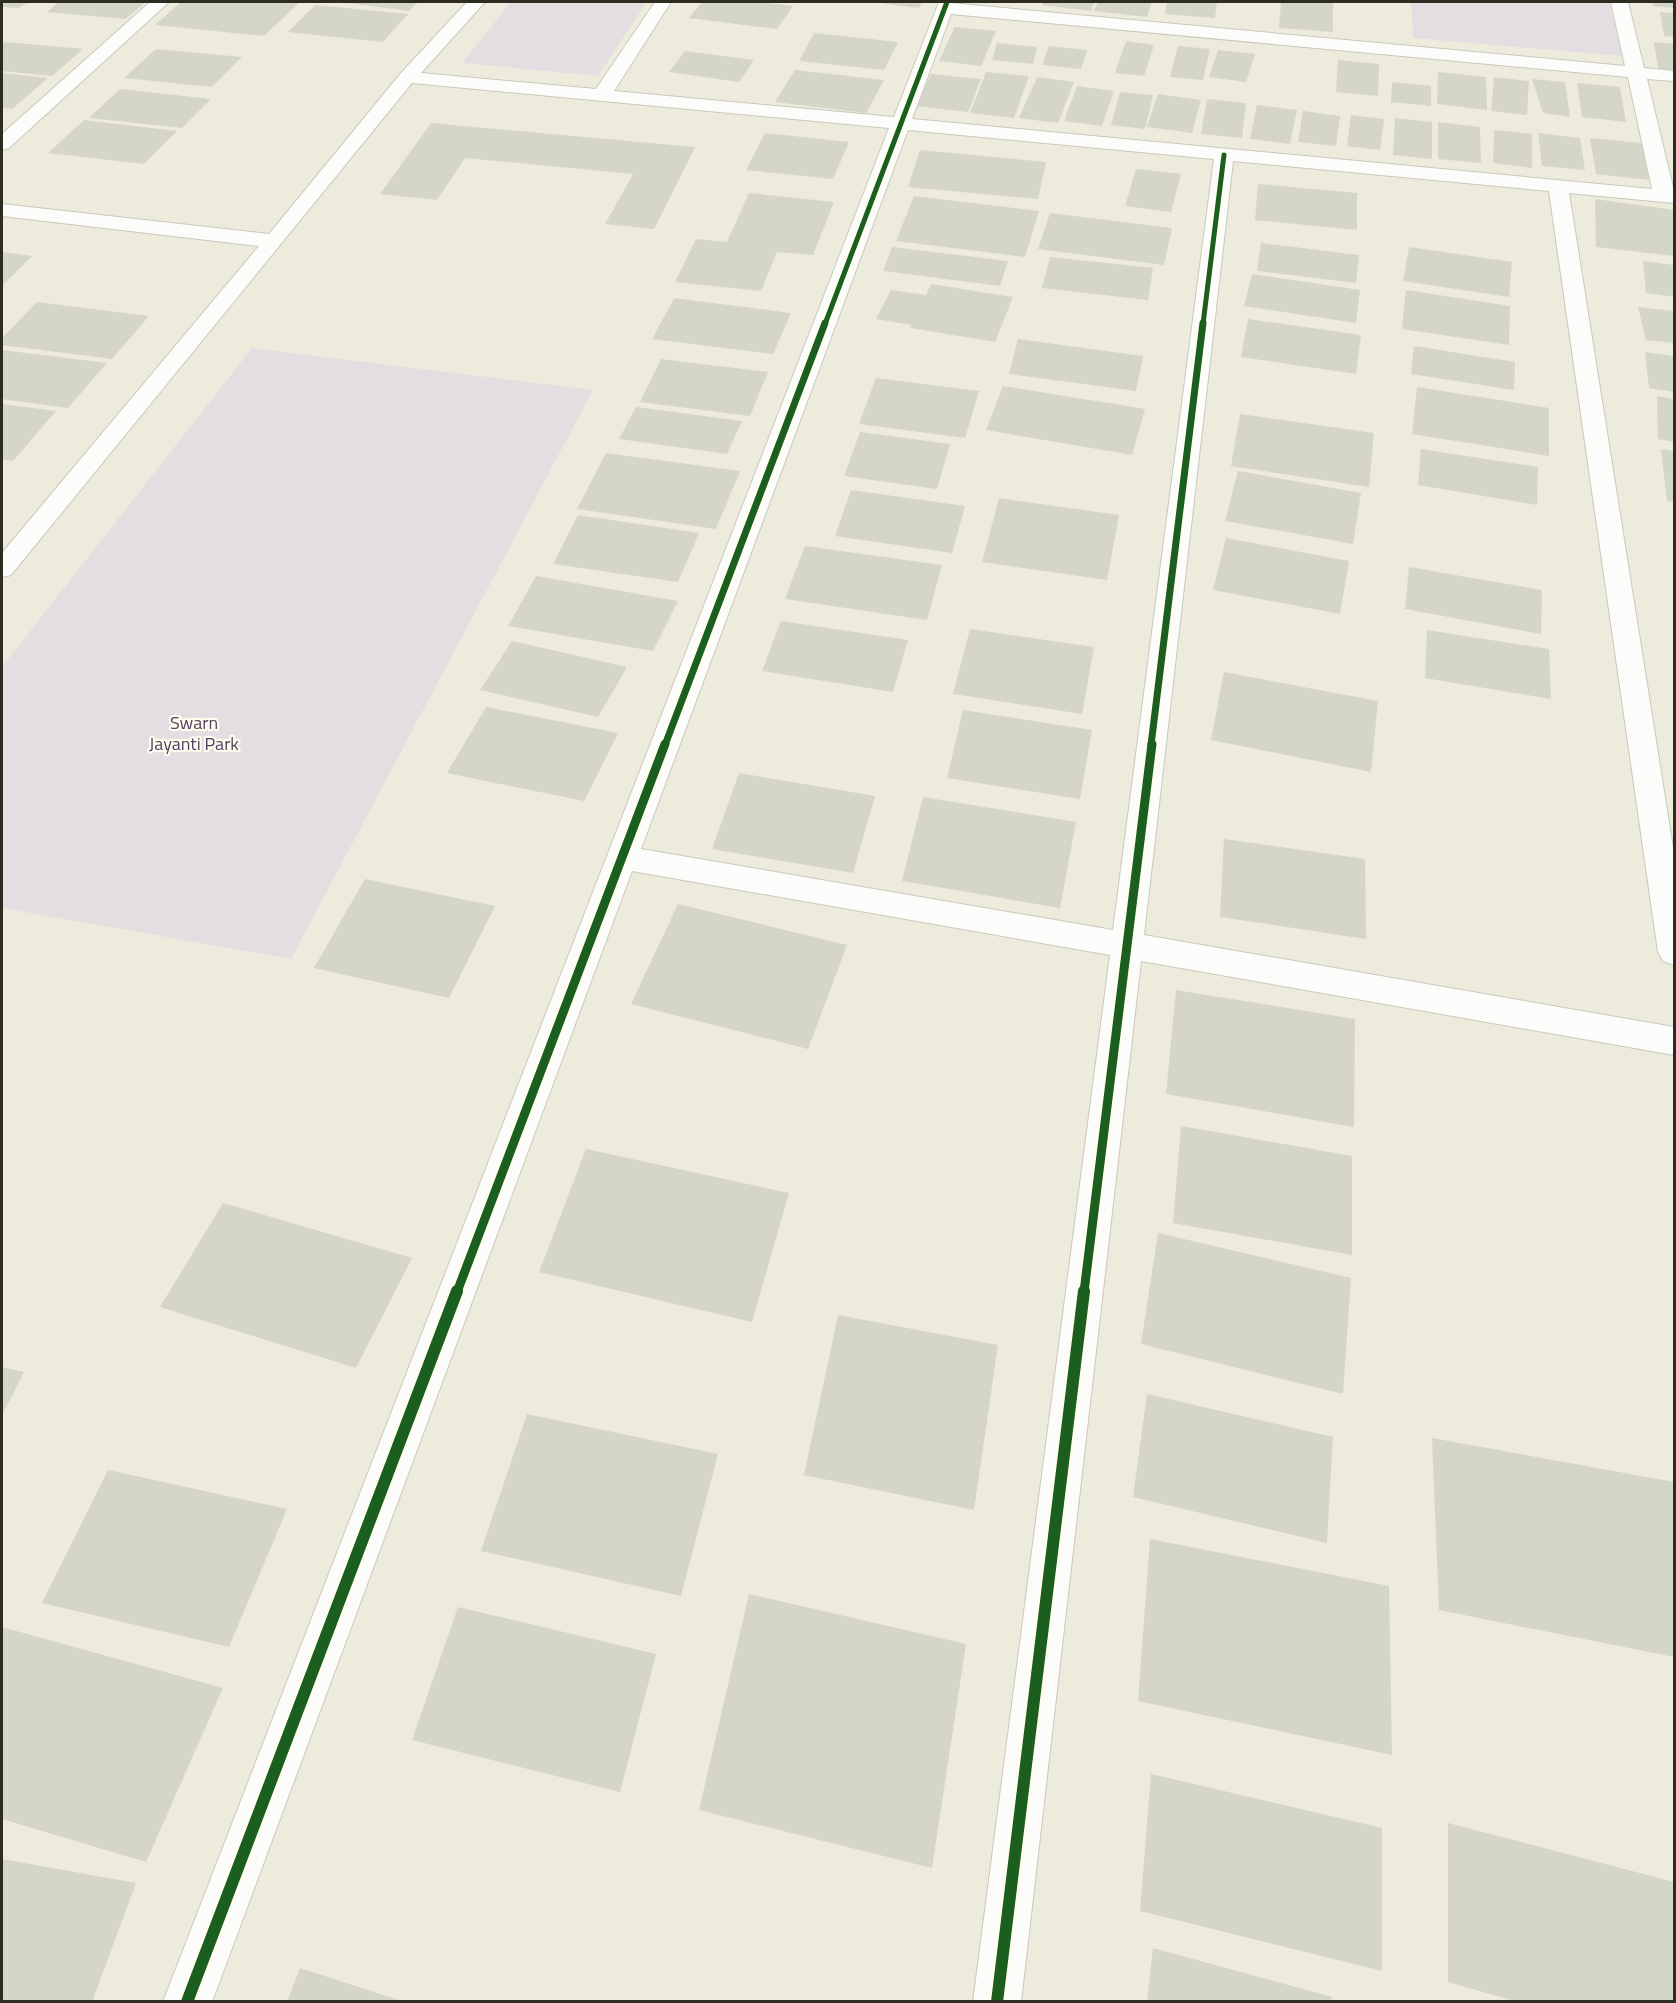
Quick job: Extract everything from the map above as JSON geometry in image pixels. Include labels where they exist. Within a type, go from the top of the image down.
[{"type":"street","points":[[2,144],[160,2]]},
{"type":"street","points":[[2,569],[407,77],[476,2]]},
{"type":"street","points":[[601,96],[663,2]]},
{"type":"street","points":[[407,77],[1669,197],[1620,2]]},
{"type":"street","points":[[187,2001],[946,4],[1674,76]]},
{"type":"street","points":[[997,2001],[1224,155]]},
{"type":"street","points":[[1558,186],[1674,952]]},
{"type":"street","points":[[2,210],[274,241]]},
{"type":"street","points":[[622,857],[1674,1041]]},
{"type":"green space","points":[[511,2],[647,2],[598,76],[462,63]]},
{"type":"green space","points":[[1411,2],[1609,2],[1622,56],[1413,38]]},
{"type":"green space","name":"Swarn Jayanti Park","points":[[252,348],[593,390],[291,959],[2,908],[2,667]]},
{"type":"building","points":[[2,2],[28,2],[19,8],[2,7]]},
{"type":"building","points":[[59,2],[146,2],[125,19],[47,12]]},
{"type":"building","points":[[181,2],[300,2],[264,36],[155,25]]},
{"type":"building","points":[[340,2],[417,2],[409,11]]},
{"type":"building","points":[[702,2],[759,2],[793,6],[777,29],[689,18]]},
{"type":"building","points":[[872,2],[922,2],[919,8]]},
{"type":"building","points":[[1043,2],[1094,2],[1091,11],[1042,5]]},
{"type":"building","points":[[1098,2],[1152,2],[1147,17],[1094,11]]},
{"type":"building","points":[[1167,2],[1217,2],[1215,18],[1165,14]]},
{"type":"building","points":[[1281,2],[1333,2],[1333,32],[1279,28]]},
{"type":"building","points":[[1652,2],[1674,2],[1674,8],[1653,6]]},
{"type":"building","points":[[315,5],[408,14],[383,42],[288,32]]},
{"type":"building","points":[[1660,12],[1674,13],[1674,37],[1664,36]]},
{"type":"building","points":[[955,27],[996,31],[981,66],[939,61]]},
{"type":"building","points":[[814,33],[898,42],[884,70],[799,61]]},
{"type":"building","points":[[1126,41],[1154,45],[1144,76],[1115,73]]},
{"type":"building","points":[[5,42],[83,49],[52,76],[2,71],[2,44]]},
{"type":"building","points":[[1654,42],[1674,44],[1674,71],[1658,69]]},
{"type":"building","points":[[997,43],[1037,47],[1033,64],[992,60]]},
{"type":"building","points":[[1049,46],[1087,50],[1081,69],[1042,65]]},
{"type":"building","points":[[1178,46],[1210,49],[1203,80],[1170,77]]},
{"type":"building","points":[[156,49],[242,57],[212,87],[124,78]]},
{"type":"building","points":[[1218,50],[1255,54],[1246,82],[1209,77]]},
{"type":"building","points":[[685,51],[754,60],[739,82],[669,72]]},
{"type":"building","points":[[1338,60],[1379,64],[1378,96],[1336,92]]},
{"type":"building","points":[[795,70],[884,80],[866,113],[775,102]]},
{"type":"building","points":[[986,72],[1029,76],[1014,118],[970,113]]},
{"type":"building","points":[[1438,72],[1486,77],[1487,110],[1437,104]]},
{"type":"building","points":[[2,73],[48,78],[12,109],[2,108]]},
{"type":"building","points":[[931,74],[981,79],[968,112],[916,106]]},
{"type":"building","points":[[1037,77],[1074,82],[1058,123],[1019,118]]},
{"type":"building","points":[[1494,77],[1529,81],[1527,115],[1491,111]]},
{"type":"building","points":[[1532,79],[1565,82],[1570,117],[1543,113]]},
{"type":"building","points":[[1392,82],[1431,86],[1431,106],[1391,102]]},
{"type":"building","points":[[1577,83],[1620,87],[1626,122],[1582,117]]},
{"type":"building","points":[[1077,86],[1114,91],[1102,126],[1064,121]]},
{"type":"building","points":[[120,89],[211,99],[182,128],[89,118]]},
{"type":"building","points":[[1120,92],[1153,95],[1145,129],[1111,125]]},
{"type":"building","points":[[1158,94],[1201,100],[1192,133],[1147,127]]},
{"type":"building","points":[[1207,99],[1246,103],[1242,138],[1201,134]]},
{"type":"building","points":[[1257,105],[1297,110],[1290,144],[1250,139]]},
{"type":"building","points":[[1303,111],[1340,116],[1336,146],[1298,142]]},
{"type":"building","points":[[1351,115],[1384,119],[1380,150],[1347,146]]},
{"type":"building","points":[[1395,118],[1432,122],[1432,159],[1393,155]]},
{"type":"building","points":[[84,120],[177,131],[144,164],[48,153]]},
{"type":"building","points":[[1438,122],[1480,127],[1481,163],[1438,159]]},
{"type":"building","points":[[431,123],[695,147],[654,229],[605,224],[633,174],[465,158],[437,200],[380,194]]},
{"type":"building","points":[[1494,130],[1532,134],[1532,168],[1493,163]]},
{"type":"building","points":[[765,133],[849,142],[833,179],[746,170]]},
{"type":"building","points":[[1538,133],[1580,138],[1585,170],[1542,166]]},
{"type":"building","points":[[1590,138],[1642,143],[1649,180],[1596,174]]},
{"type":"building","points":[[920,150],[1046,162],[1038,199],[908,187]]},
{"type":"building","points":[[1136,169],[1181,174],[1171,212],[1125,206]]},
{"type":"building","points":[[1258,184],[1357,193],[1357,230],[1255,220]]},
{"type":"building","points":[[749,193],[834,202],[813,255],[777,252],[761,291],[675,282],[696,239],[727,242]]},
{"type":"building","points":[[914,196],[1039,211],[1025,257],[896,241]]},
{"type":"building","points":[[1595,199],[1674,210],[1674,256],[1596,247]]},
{"type":"building","points":[[1050,213],[1172,228],[1164,265],[1038,249]]},
{"type":"building","points":[[1261,243],[1359,255],[1356,283],[1257,271]]},
{"type":"building","points":[[892,247],[1008,261],[1000,286],[883,271]]},
{"type":"building","points":[[1409,247],[1512,262],[1509,297],[1403,281]]},
{"type":"building","points":[[2,252],[32,256],[2,286]]},
{"type":"building","points":[[1050,257],[1153,268],[1148,300],[1042,288]]},
{"type":"building","points":[[1643,261],[1674,265],[1674,297],[1646,293]]},
{"type":"building","points":[[1252,274],[1360,290],[1356,323],[1244,306]]},
{"type":"building","points":[[931,284],[1013,297],[995,342],[910,328],[912,325],[876,319],[891,290],[926,295]]},
{"type":"building","points":[[1406,290],[1510,306],[1509,345],[1402,329]]},
{"type":"building","points":[[674,298],[791,313],[773,354],[652,339]]},
{"type":"building","points":[[37,302],[149,316],[112,359],[2,345],[2,338]]},
{"type":"building","points":[[1638,307],[1674,311],[1674,343],[1646,340]]},
{"type":"building","points":[[1248,319],[1361,335],[1356,374],[1241,357]]},
{"type":"building","points":[[1018,339],[1143,356],[1136,391],[1009,374]]},
{"type":"building","points":[[1414,346],[1515,362],[1514,390],[1411,374]]},
{"type":"building","points":[[2,350],[107,363],[68,408],[2,399]]},
{"type":"building","points":[[1645,352],[1674,356],[1674,392],[1649,388]]},
{"type":"building","points":[[661,359],[768,372],[750,416],[640,402]]},
{"type":"building","points":[[876,378],[979,391],[965,438],[859,424]]},
{"type":"building","points":[[1003,386],[1145,409],[1132,455],[986,430]]},
{"type":"building","points":[[1417,387],[1549,408],[1549,456],[1412,434]]},
{"type":"building","points":[[1657,396],[1674,399],[1674,442],[1658,439]]},
{"type":"building","points":[[2,404],[56,411],[13,461],[2,459]]},
{"type":"building","points":[[636,407],[742,421],[727,454],[619,439]]},
{"type":"building","points":[[1240,414],[1374,433],[1369,487],[1231,466]]},
{"type":"building","points":[[860,432],[950,444],[937,489],[844,476]]},
{"type":"building","points":[[1421,449],[1538,467],[1537,505],[1418,485]]},
{"type":"building","points":[[1661,449],[1674,451],[1674,502],[1667,501]]},
{"type":"building","points":[[606,453],[740,471],[716,529],[577,509]]},
{"type":"building","points":[[1238,471],[1361,493],[1353,544],[1225,521]]},
{"type":"building","points":[[851,490],[965,506],[952,553],[835,536]]},
{"type":"building","points":[[999,498],[1119,515],[1107,580],[982,562]]},
{"type":"building","points":[[578,515],[699,533],[678,582],[553,564]]},
{"type":"building","points":[[1226,538],[1349,561],[1340,614],[1213,590]]},
{"type":"building","points":[[805,546],[942,565],[927,620],[785,599]]},
{"type":"building","points":[[1409,567],[1542,590],[1541,634],[1405,609]]},
{"type":"building","points":[[536,576],[678,601],[653,651],[508,626]]},
{"type":"building","points":[[781,621],[908,640],[893,692],[762,671]]},
{"type":"building","points":[[970,629],[1094,647],[1082,714],[953,694]]},
{"type":"building","points":[[1427,630],[1549,649],[1551,699],[1425,678]]},
{"type":"building","points":[[512,641],[627,667],[598,717],[480,690]]},
{"type":"building","points":[[1224,672],[1378,701],[1371,772],[1211,740]]},
{"type":"building","points":[[486,707],[618,733],[584,801],[447,773]]},
{"type":"building","points":[[963,710],[1092,730],[1080,799],[947,778]]},
{"type":"building","points":[[739,773],[875,796],[853,873],[712,849]]},
{"type":"building","points":[[923,797],[1076,822],[1060,908],[902,881]]},
{"type":"building","points":[[1224,839],[1365,859],[1366,939],[1220,917]]},
{"type":"building","points":[[365,879],[495,906],[449,998],[314,968]]},
{"type":"building","points":[[678,904],[847,945],[808,1049],[631,1004]]},
{"type":"building","points":[[1176,990],[1355,1019],[1354,1127],[1166,1094]]},
{"type":"building","points":[[1181,1126],[1352,1156],[1352,1255],[1173,1223]]},
{"type":"building","points":[[586,1149],[789,1193],[752,1322],[539,1272]]},
{"type":"building","points":[[223,1203],[412,1258],[356,1368],[160,1307]]},
{"type":"building","points":[[1158,1233],[1351,1278],[1343,1394],[1141,1344]]},
{"type":"building","points":[[838,1315],[998,1345],[974,1510],[804,1475]]},
{"type":"building","points":[[2,1367],[24,1372],[2,1415]]},
{"type":"building","points":[[1147,1394],[1333,1437],[1327,1543],[1133,1497]]},
{"type":"building","points":[[527,1414],[718,1454],[681,1596],[481,1551]]},
{"type":"building","points":[[1432,1438],[1674,1482],[1674,1657],[1439,1610]]},
{"type":"building","points":[[108,1470],[287,1509],[229,1647],[42,1603]]},
{"type":"building","points":[[1150,1539],[1389,1586],[1392,1755],[1138,1701]]},
{"type":"building","points":[[749,1594],[966,1644],[932,1868],[699,1810]]},
{"type":"building","points":[[458,1607],[656,1654],[620,1792],[412,1740]]},
{"type":"building","points":[[2,1627],[223,1688],[146,1862],[2,1819]]},
{"type":"building","points":[[1151,1774],[1382,1828],[1382,1971],[1140,1911]]},
{"type":"building","points":[[1448,1823],[1674,1882],[1674,2002],[1518,2002],[1448,1982]]},
{"type":"building","points":[[2,1859],[136,1883],[92,2002],[2,2002]]},
{"type":"building","points":[[1153,1948],[1332,1997],[1331,2002],[1147,2002]]},
{"type":"building","points":[[300,1968],[402,2001],[402,2002],[287,2002]]},
{"type":"cycle path","points":[[187,2002],[947,2]]},
{"type":"cycle path","points":[[997,2002],[1224,155]]}]
